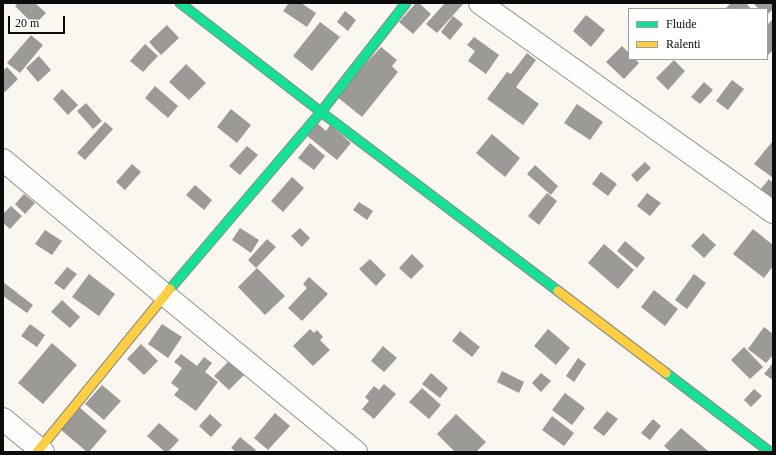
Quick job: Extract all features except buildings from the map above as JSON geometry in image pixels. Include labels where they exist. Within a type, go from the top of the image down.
[{"type":"street","points":[[180,3],[321,112],[770,452]]},
{"type":"street","points":[[3,419],[40,451],[165,295],[321,112],[406,3]]},
{"type":"street","points":[[480,3],[773,212]]},
{"type":"street","points":[[3,160],[356,452]]},
{"type":"traffic: fast","points":[[180,3],[321,112],[558,291]]},
{"type":"traffic: fast","points":[[170,289],[321,112],[406,3]]},
{"type":"traffic: fast","points":[[666,373],[770,452]]},
{"type":"traffic: slow","points":[[37,452],[170,289]]},
{"type":"traffic: slow","points":[[558,291],[666,373]]}]
